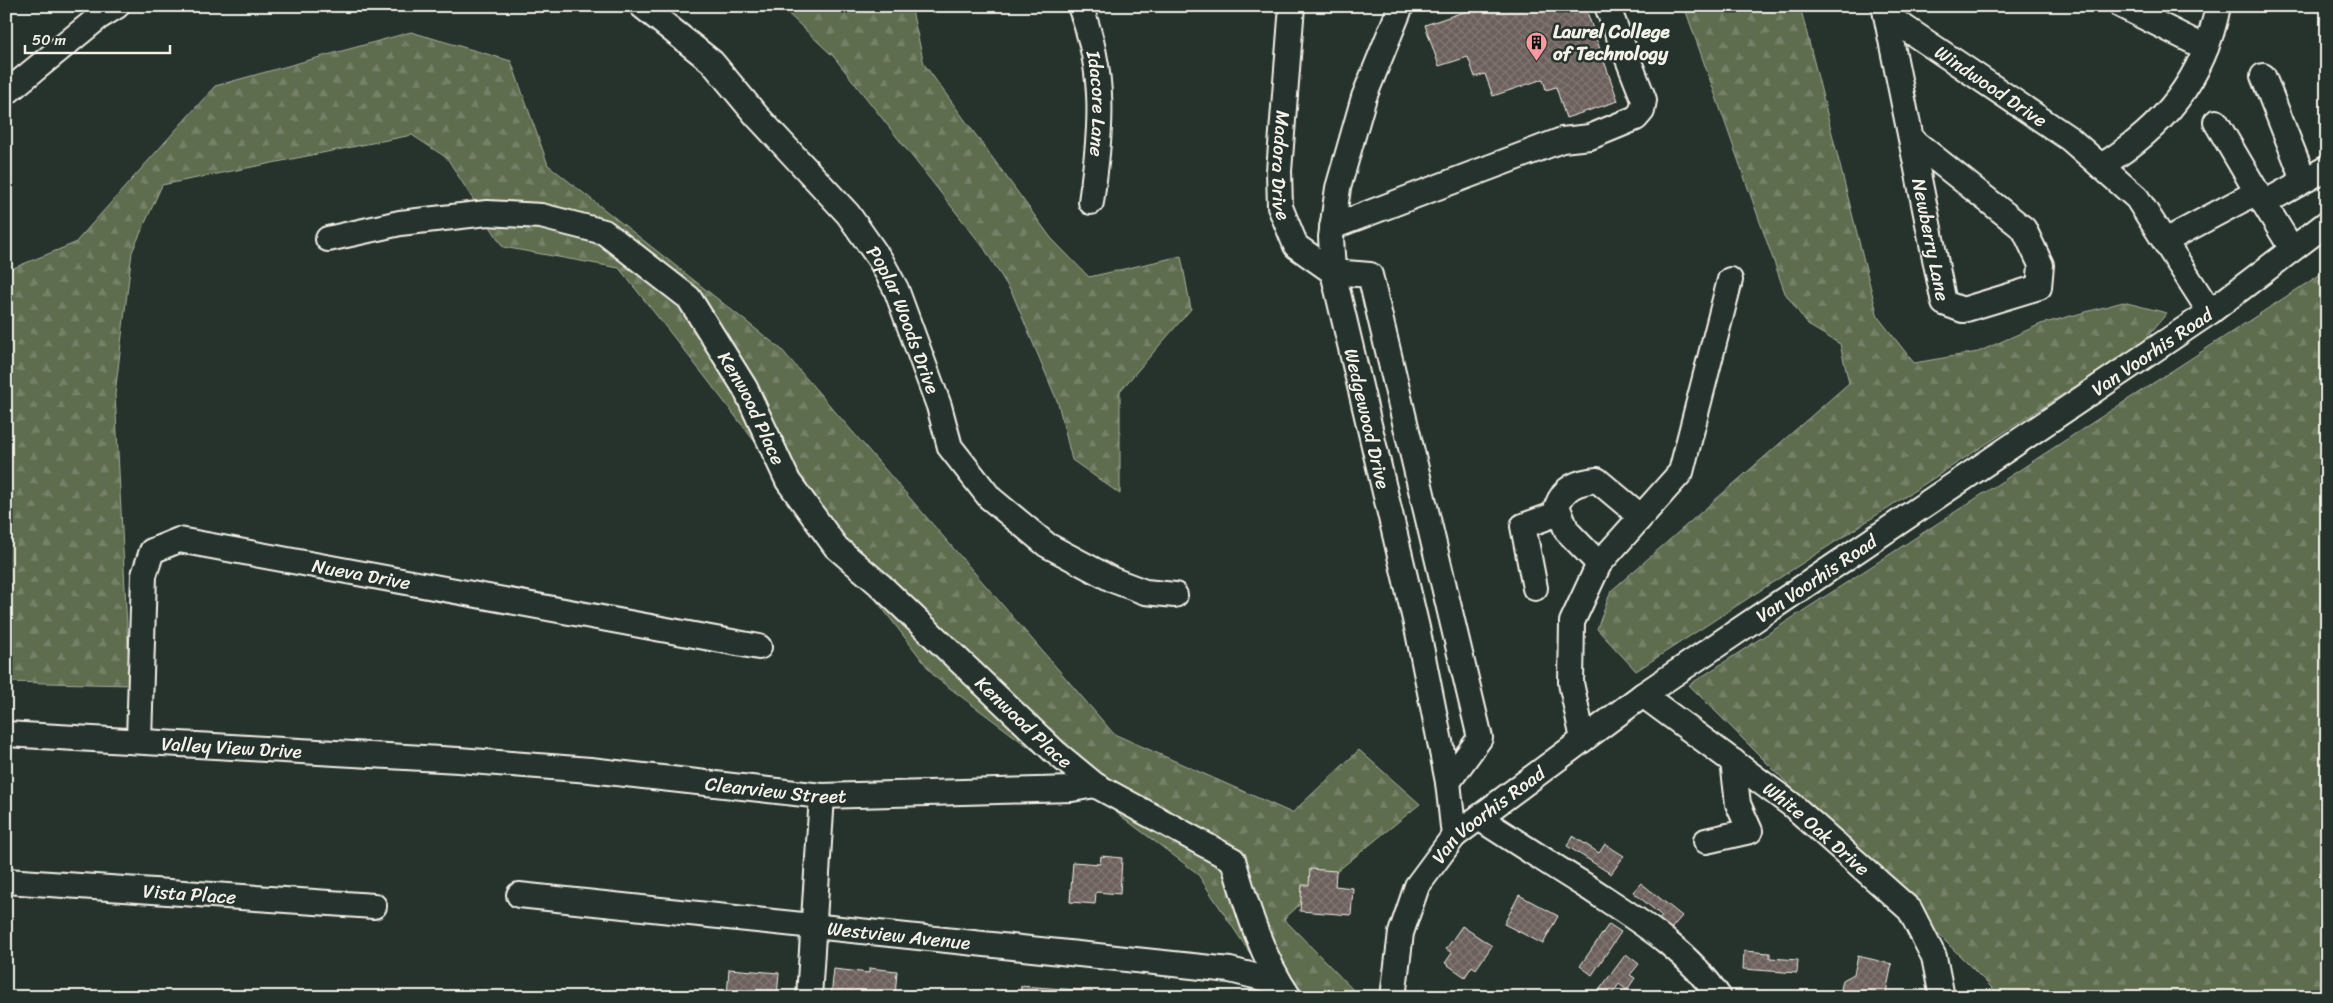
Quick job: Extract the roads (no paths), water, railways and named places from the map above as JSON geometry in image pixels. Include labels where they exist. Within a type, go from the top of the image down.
[{"type":"street","points":[[6,93],[99,17],[117,6]]},
{"type":"street","name":"Poplar Woods Drive","points":[[642,6],[712,62],[756,115],[854,222],[881,261],[896,288],[939,406],[950,447],[990,498],[1046,545],[1105,576],[1146,592],[1175,595]]},
{"type":"street","name":"Idacore Lane","points":[[1080,6],[1091,36],[1100,93],[1098,151],[1091,202]]},
{"type":"street","name":"Madora Drive","points":[[1292,6],[1279,171],[1280,207],[1296,246],[1333,272]]},
{"type":"street","points":[[1332,228],[1562,140],[1590,137],[1636,118],[1642,110],[1644,100],[1607,6]]},
{"type":"street","points":[[2122,6],[2206,48]]},
{"type":"street","points":[[2101,166],[2125,151],[2164,118],[2193,76],[2206,48],[2218,6]]},
{"type":"street","name":"Wedgewood Drive","points":[[1405,8],[1364,97],[1338,188],[1332,228],[1333,272],[1418,632],[1448,782],[1454,836]]},
{"type":"street","name":"Newberry Lane","points":[[1885,11],[1944,303],[1963,310],[2038,287],[2041,265],[2024,229],[1911,139]]},
{"type":"street","name":"Windwood Drive","points":[[1885,11],[2070,139],[2137,198],[2210,312]]},
{"type":"street","points":[[2263,76],[2304,180]]},
{"type":"street","points":[[2216,122],[2292,249]]},
{"type":"street","points":[[2164,240],[2260,197],[2304,180],[2327,168]]},
{"type":"street","name":"Kenwood Place","points":[[328,240],[400,223],[487,213],[541,216],[604,232],[689,298],[746,388],[788,481],[836,547],[879,584],[1055,752],[1095,785],[1233,860],[1243,898],[1284,989]]},
{"type":"street","name":"Van Voorhis Road","points":[[1393,997],[1401,933],[1417,886],[1454,836],[1643,695],[2210,312],[2327,223]]},
{"type":"street","points":[[1333,272],[1370,275],[1480,738],[1448,782]]},
{"type":"street","points":[[1583,740],[1571,683],[1572,622],[1599,564],[1681,472],[1730,280]]},
{"type":"street","points":[[1599,564],[1567,531],[1557,506],[1561,494],[1569,487],[1580,482],[1597,480],[1640,516]]},
{"type":"street","points":[[1535,588],[1523,526],[1559,513]]},
{"type":"street","name":"Nueva Drive","points":[[138,740],[144,575],[152,551],[179,540],[758,647]]},
{"type":"street","name":"White Oak Drive","points":[[1643,695],[1792,805],[1910,910],[1934,957],[1942,997]]},
{"type":"street","name":"Valley View Drive","points":[[6,734],[138,740],[458,760]]},
{"type":"street","name":"Clearview Street","points":[[458,760],[590,770],[822,796],[1072,789],[1095,785]]},
{"type":"street","points":[[1706,841],[1750,831],[1738,804],[1733,761]]},
{"type":"street","points":[[809,997],[822,796]]},
{"type":"street","points":[[1479,818],[1638,920],[1680,952],[1708,981],[1719,997]]},
{"type":"street","name":"Vista Place","points":[[6,880],[374,906]]},
{"type":"street","name":"Westview Avenue","points":[[519,895],[812,928],[1230,970],[1284,989]]},
{"type":"place","name":"Laurel College of Technology","points":[[1537,61]]}]
